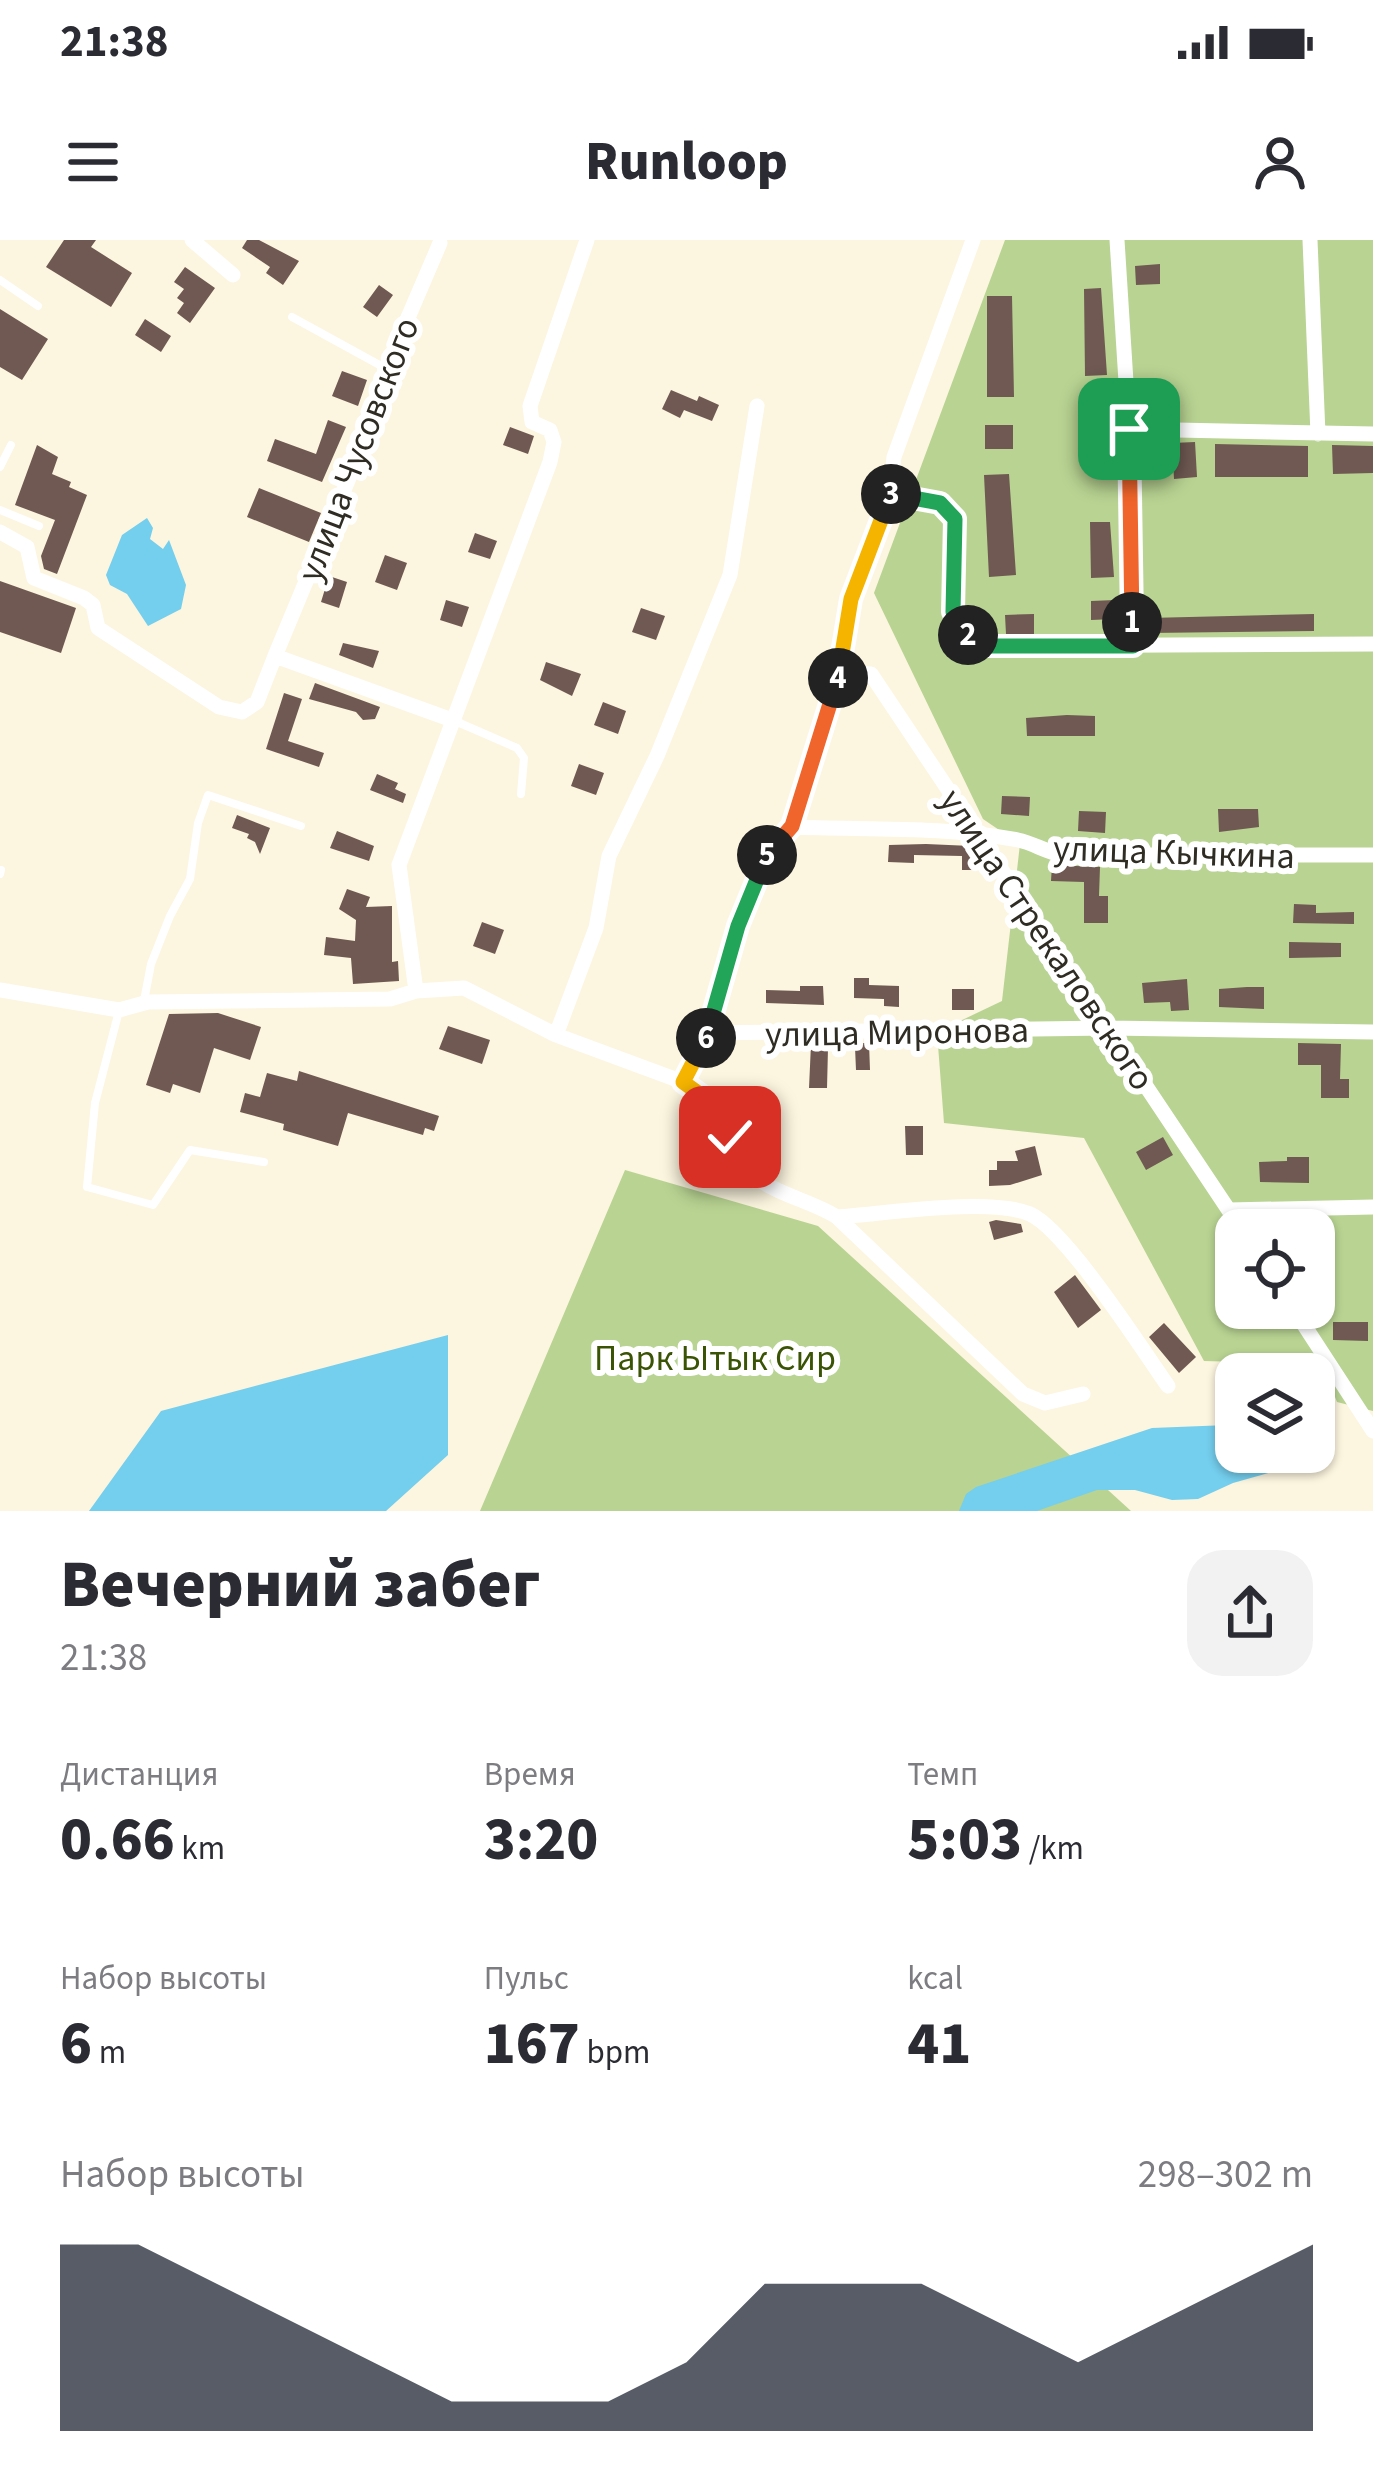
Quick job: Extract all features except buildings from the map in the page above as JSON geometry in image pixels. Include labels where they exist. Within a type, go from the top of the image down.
[{"type":"street","points":[[192,240],[233,275]]},
{"type":"street","points":[[416,992],[400,865],[550,462],[554,442],[550,430],[532,422],[530,406],[587,240]]},
{"type":"street","points":[[683,1082],[708,1033],[738,926],[766,856],[792,826],[840,672],[851,599],[890,494],[894,457],[974,240]]},
{"type":"street","points":[[1117,240],[1129,429],[1133,646]]},
{"type":"street","points":[[1310,240],[1318,434]]},
{"type":"street","name":"улица Чусовского","points":[[0,532],[27,547],[34,578],[93,605],[98,628],[219,707],[242,712],[256,703],[440,243]]},
{"type":"street","points":[[556,1035],[596,928],[609,856],[657,756],[730,575],[757,406]]},
{"type":"street","points":[[1129,429],[1373,434]]},
{"type":"street","points":[[890,494],[940,503],[955,519],[953,612],[963,631],[982,646],[1373,644]]},
{"type":"street","points":[[275,656],[455,721]]},
{"type":"street","name":"улица Стрекаловского","points":[[840,672],[871,674],[1228,1209]]},
{"type":"street","name":"улица Кычкина","points":[[792,826],[976,835],[1025,841],[1040,851],[1062,856],[1373,855]]},
{"type":"street","points":[[0,989],[119,1010],[144,1003],[390,1000],[416,992],[464,988],[556,1035],[683,1082],[716,1106],[745,1167],[780,1192],[837,1217],[1023,1394],[1045,1403],[1082,1394]]},
{"type":"street","name":"улица Миронова","points":[[708,1033],[1109,1028],[1373,1032]]},
{"type":"street","points":[[837,1217],[974,1208],[1026,1212],[1038,1218],[1089,1273],[1168,1386]]},
{"type":"street","points":[[1301,1209],[1373,1208]]},
{"type":"street","points":[[1307,1329],[1373,1431]]},
{"type":"lane","points":[[0,280],[38,306]]},
{"type":"lane","points":[[292,317],[386,369]]},
{"type":"lane","points":[[0,466],[11,445]]},
{"type":"lane","points":[[0,510],[39,526]]},
{"type":"lane","points":[[455,721],[517,748],[524,758],[520,794]]},
{"type":"lane","points":[[144,1003],[151,964],[190,879],[198,823],[208,795],[302,826]]},
{"type":"lane","points":[[119,1010],[95,1102],[87,1187],[153,1204],[190,1150],[264,1162]]},
{"type":"green space","points":[[1005,240],[1373,240],[1373,1411],[1337,1402],[1335,1353],[1215,1353],[1215,1361],[1204,1361],[1084,1138],[944,1123],[937,1032],[1002,1001],[1020,844],[983,819],[874,593]]},
{"type":"green space","name":"Парк Ытык Сир","points":[[625,1170],[818,1226],[1131,1511],[480,1511]]},
{"type":"water","points":[[147,518],[153,528],[150,539],[163,549],[169,540],[186,585],[181,609],[148,626],[127,594],[110,585],[106,575],[122,535]]},
{"type":"water","points":[[448,1335],[448,1455],[386,1511],[89,1511],[161,1411]]},
{"type":"water","points":[[1215,1426],[1215,1473],[1268,1473],[1198,1499],[1097,1490],[1037,1511],[959,1511],[966,1494],[976,1487],[1152,1428]]},
{"type":"route","points":[[730,1137],[716,1106],[683,1082],[708,1033],[738,926],[766,856],[792,826],[840,672],[851,599],[890,494],[940,503],[955,519],[953,612],[963,631],[982,646],[1133,646],[1129,429]]}]
